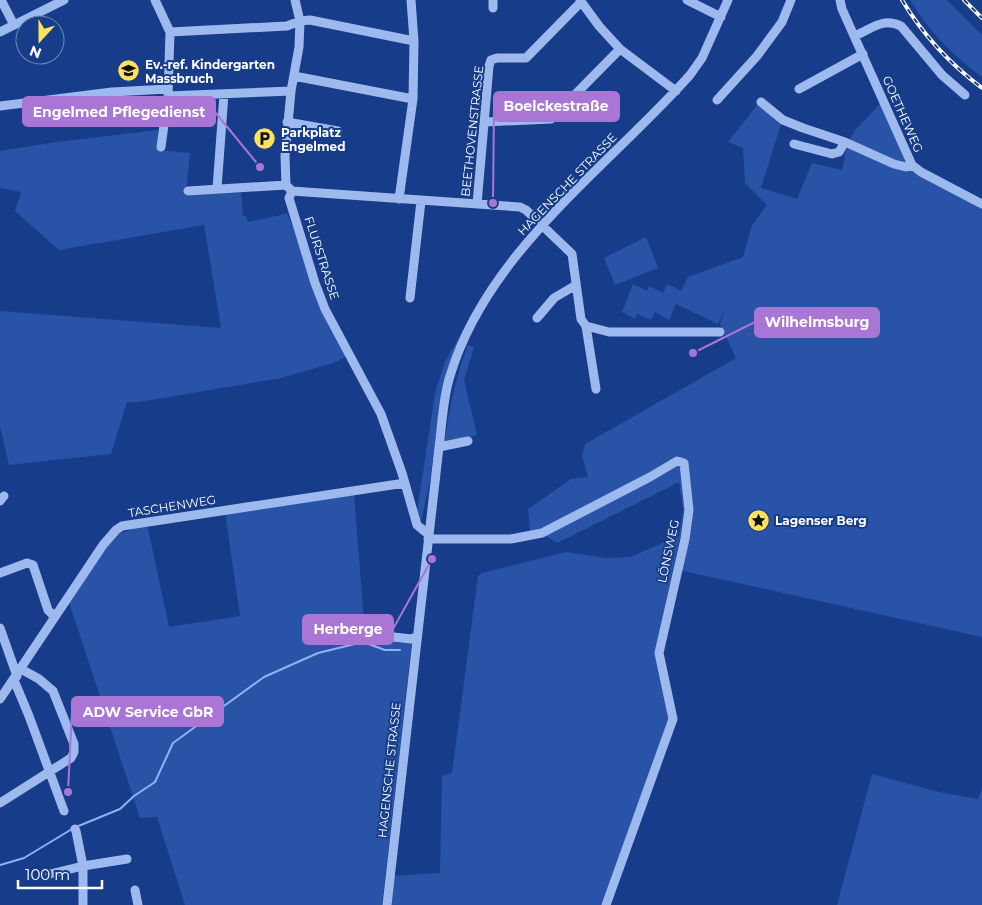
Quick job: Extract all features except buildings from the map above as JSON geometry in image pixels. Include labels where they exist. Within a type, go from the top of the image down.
[{"type":"street","points":[[1,0],[14,25]]},
{"type":"street","points":[[0,32],[64,0]]},
{"type":"street","points":[[155,0],[170,32],[168,92],[161,146]]},
{"type":"street","name":"FLURSTRASSE","points":[[295,0],[300,21],[299,47],[290,91],[287,122],[285,156],[289,198],[325,309],[381,414],[418,525],[428,536]]},
{"type":"street","points":[[400,198],[413,99],[414,41],[411,0]]},
{"type":"street","points":[[687,0],[721,17]]},
{"type":"street","name":"HAGENSCHE STRASSE","points":[[387,905],[439,447],[449,378],[462,343],[495,284],[541,226],[690,75],[702,58],[728,0]]},
{"type":"street","points":[[717,100],[757,56],[777,29],[791,0]]},
{"type":"street","name":"GOETHEWEG","points":[[840,0],[842,9],[912,164],[920,172],[982,204]]},
{"type":"street","points":[[580,1],[620,49],[676,91]]},
{"type":"street","name":"BEETHOVENSTRASSE","points":[[477,204],[489,66],[492,60],[497,58],[526,58],[580,1]]},
{"type":"street","points":[[170,32],[287,26],[300,21],[310,20],[414,41]]},
{"type":"street","points":[[854,36],[884,22],[895,23],[901,26],[942,75],[964,95]]},
{"type":"street","points":[[485,122],[551,119],[620,49]]},
{"type":"street","points":[[799,89],[863,54]]},
{"type":"street","points":[[294,76],[413,99]]},
{"type":"street","points":[[0,106],[112,92],[224,94],[290,91]]},
{"type":"street","points":[[217,188],[224,94]]},
{"type":"street","points":[[761,102],[767,109],[783,120],[845,142],[894,164],[906,167],[912,164]]},
{"type":"street","points":[[287,122],[338,131]]},
{"type":"street","points":[[794,144],[832,154],[839,152],[845,142]]},
{"type":"street","points":[[188,191],[217,188],[289,188],[421,201],[523,208],[572,254],[581,319],[586,326],[596,389]]},
{"type":"street","points":[[410,298],[421,201]]},
{"type":"street","points":[[537,318],[554,298],[576,285]]},
{"type":"street","points":[[586,326],[609,332],[720,332]]},
{"type":"street","points":[[439,447],[468,441]]},
{"type":"street","name":"LÖNSWEG","points":[[428,536],[511,539],[542,533],[677,461],[684,463],[689,510],[685,539],[658,653],[673,719],[606,905]]},
{"type":"street","name":"TASCHENWEG","points":[[0,699],[103,545],[122,526],[405,483]]},
{"type":"street","points":[[0,573],[27,563],[32,565],[48,610],[54,616]]},
{"type":"street","points":[[0,628],[17,675],[23,700],[64,811]]},
{"type":"street","points":[[368,634],[411,640],[416,637]]},
{"type":"street","points":[[0,803],[71,758],[74,752],[74,744],[53,691],[39,679],[17,675]]},
{"type":"street","points":[[75,829],[83,866],[83,905]]},
{"type":"street","points":[[50,874],[83,866],[127,859]]},
{"type":"street","points":[[135,890],[138,905]]},
{"type":"shaded area","points":[[910,0],[947,0],[982,35],[982,77],[942,42]]},
{"type":"shaded area","points":[[882,102],[911,168],[982,207],[982,637],[679,570],[686,540],[680,537],[655,654],[669,719],[601,905],[390,905],[393,876],[440,873],[442,776],[452,773],[478,576],[482,573],[566,552],[607,558],[630,557],[679,536],[683,510],[679,482],[557,543],[543,534],[530,531],[528,509],[571,479],[588,477],[582,456],[585,444],[736,358],[720,324],[726,307],[718,324],[676,304],[669,320],[655,312],[651,320],[637,314],[635,319],[622,312],[633,284],[647,291],[649,286],[663,293],[667,284],[681,291],[688,277],[743,257],[752,225],[767,205],[745,183],[743,148],[728,142],[758,104],[782,121],[761,188],[797,199],[812,163],[842,170],[847,146],[855,130]]},
{"type":"shaded area","points":[[158,130],[157,145],[159,150],[190,153],[186,196],[241,192],[243,216],[246,216],[248,222],[287,213],[347,356],[333,363],[281,378],[139,402],[127,402],[111,454],[9,465],[0,426],[0,311],[221,328],[204,225],[59,250],[15,211],[21,192],[0,188],[0,151],[56,142]]},
{"type":"shaded area","points":[[646,237],[658,268],[615,285],[604,258]]},
{"type":"shaded area","points":[[468,321],[437,427],[430,480],[421,522],[417,512],[435,393],[445,362]]},
{"type":"shaded area","points":[[468,345],[474,347],[464,380],[477,435],[444,446],[453,395]]},
{"type":"shaded area","points":[[354,495],[364,637],[412,640],[382,905],[185,905],[157,817],[140,818],[69,602],[115,535],[147,524],[169,627],[240,616],[225,512]]},
{"type":"shaded area","points":[[872,774],[939,792],[978,799],[982,788],[982,905],[837,905]]},
{"type":"waterway","points":[[76,827],[120,809],[134,796],[155,782],[173,743],[264,677],[318,653],[363,642],[385,650],[400,650]]},
{"type":"waterway","points":[[0,865],[24,858],[72,829]]},
{"type":"railway","points":[[902,0],[938,48],[982,88]]},
{"type":"railway","points":[[964,0],[982,18]]},
{"type":"place","name":"Ev.-ref. Kindergarten Massbruch","points":[[129,71]]},
{"type":"place","name":"Parkplatz Engelmed","points":[[265,139]]},
{"type":"place","name":"Engelmed Pflegedienst","points":[[260,167]]},
{"type":"place","name":"Boelckestraße","points":[[493,203]]},
{"type":"place","name":"Wilhelmsburg","points":[[693,353]]},
{"type":"place","name":"Lagenser Berg","points":[[759,520]]},
{"type":"place","name":"Herberge","points":[[432,559]]},
{"type":"place","name":"ADW Service GbR","points":[[68,792]]}]
